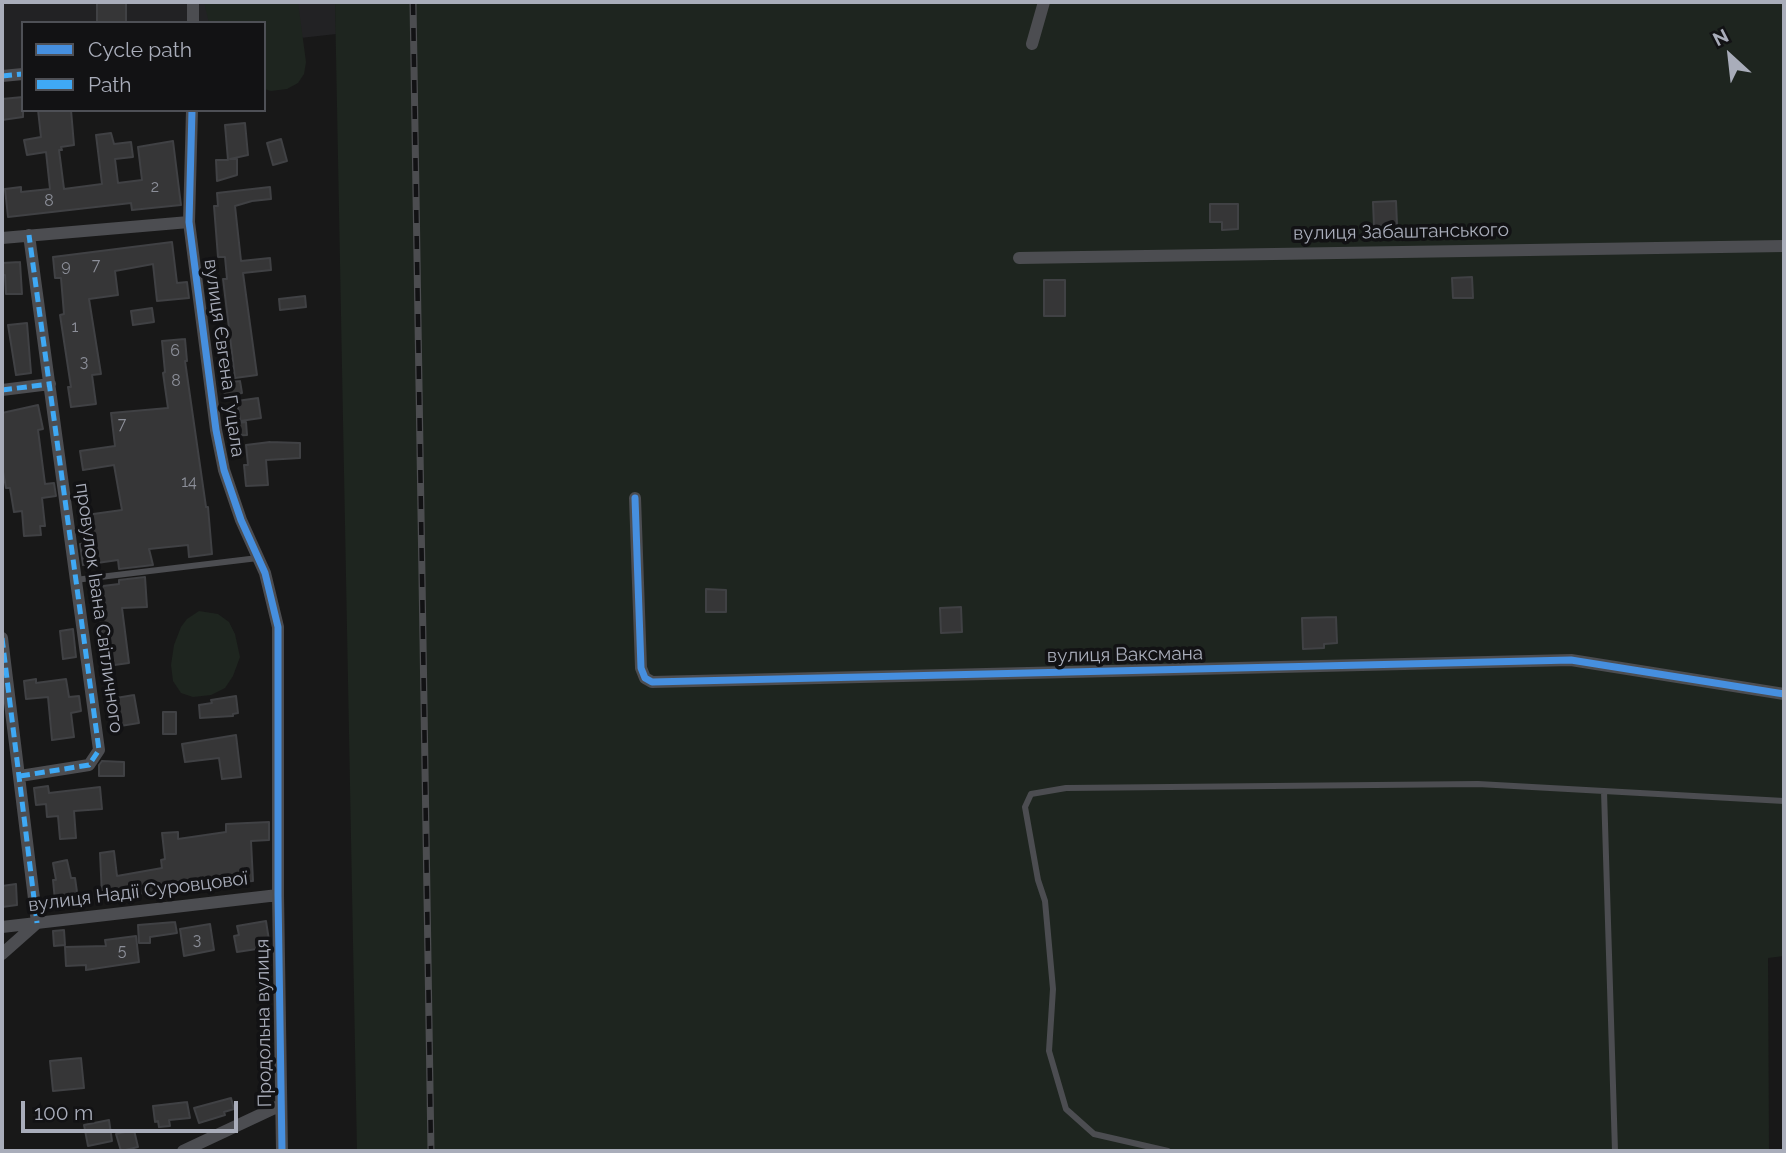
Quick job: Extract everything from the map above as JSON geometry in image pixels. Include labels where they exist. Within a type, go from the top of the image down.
[{"type":"street","points":[[193,2],[193,21]]},
{"type":"street","points":[[1032,44],[1044,2]]},
{"type":"street","points":[[2,76],[21,74]]},
{"type":"street","name":"вулиця Євгена Гуцала","points":[[192,112],[189,222],[220,454],[234,502],[271,594],[278,627],[278,895]]},
{"type":"street","points":[[2,239],[189,222]]},
{"type":"street","name":"провулок Івана Світличного","points":[[20,776],[89,765],[99,750],[29,235]]},
{"type":"street","name":"вулиця Забаштанського","points":[[1018,258],[1784,246]]},
{"type":"street","points":[[2,390],[50,384]]},
{"type":"street","name":"вулиця Ваксмана","points":[[635,498],[641,668],[645,678],[652,682],[1571,660],[1784,694]]},
{"type":"street","points":[[2,638],[37,923],[2,954]]},
{"type":"street","name":"вулиця Надії Суровцової","points":[[2,927],[278,895]]},
{"type":"street","name":"Продольна вулиця","points":[[278,895],[282,1151]]},
{"type":"street","points":[[183,1151],[281,1105]]},
{"type":"lane","points":[[75,580],[258,558]]},
{"type":"lane","points":[[1168,1151],[1094,1135],[1066,1109],[1049,1052],[1053,989],[1045,901],[1038,880],[1025,807],[1031,794],[1066,788],[1450,785],[1604,790],[1784,801]]},
{"type":"lane","points":[[1604,790],[1615,1151]]},
{"type":"shaded area","points":[[2,2],[335,2],[336,34],[266,42],[266,21],[21,21],[21,70],[2,73]]},
{"type":"shaded area","points":[[204,2],[298,2],[306,62],[304,74],[298,83],[287,89],[266,90],[266,21],[209,21]]},
{"type":"shaded area","points":[[335,2],[1784,2],[1784,956],[1768,958],[1769,1151],[357,1151]]},
{"type":"shaded area","points":[[199,611],[218,614],[229,622],[235,634],[240,657],[225,688],[211,695],[193,697],[181,693],[173,681],[171,665],[174,645],[181,627]]},
{"type":"building","points":[[97,2],[126,2],[126,21],[97,21]]},
{"type":"building","points":[[21,97],[23,117],[2,120],[2,99]]},
{"type":"building","points":[[38,112],[71,112],[74,145],[61,147],[62,150],[59,150],[64,189],[102,184],[96,135],[111,133],[114,144],[131,142],[133,157],[115,159],[118,183],[142,180],[138,147],[173,141],[181,205],[132,210],[131,203],[8,217],[5,189],[21,187],[21,192],[50,189],[46,152],[27,155],[24,140],[41,137]]},
{"type":"building","points":[[245,123],[248,155],[230,159],[237,159],[237,175],[217,181],[216,160],[228,160],[225,125]]},
{"type":"building","points":[[281,139],[287,161],[273,165],[267,143]]},
{"type":"building","points":[[270,187],[271,199],[235,206],[241,261],[270,258],[271,270],[243,273],[257,375],[235,378],[223,279],[227,279],[225,257],[218,257],[214,206],[218,206],[217,193]]},
{"type":"building","points":[[1396,201],[1397,225],[1374,226],[1373,202]]},
{"type":"building","points":[[1210,204],[1238,204],[1238,229],[1222,230],[1222,222],[1210,222]]},
{"type":"building","points":[[172,242],[177,283],[187,282],[189,298],[157,301],[153,264],[115,271],[118,295],[89,299],[101,374],[92,375],[96,404],[71,407],[68,387],[71,387],[60,315],[64,314],[61,278],[55,278],[53,257]]},
{"type":"building","points":[[20,262],[22,294],[6,294],[2,263]]},
{"type":"building","points":[[1472,277],[1473,298],[1453,298],[1452,278]]},
{"type":"building","points":[[1044,280],[1065,280],[1065,316],[1044,316]]},
{"type":"building","points":[[305,296],[306,307],[280,310],[279,299]]},
{"type":"building","points":[[152,308],[154,322],[133,325],[131,311]]},
{"type":"building","points":[[27,323],[31,373],[16,375],[8,325]]},
{"type":"building","points":[[185,339],[185,361],[208,507],[212,554],[189,557],[188,545],[149,549],[153,565],[119,569],[118,560],[83,565],[80,544],[89,543],[86,515],[122,510],[114,465],[83,470],[80,451],[115,446],[111,413],[168,408],[162,341]]},
{"type":"building","points":[[240,381],[242,393],[225,396],[223,383]]},
{"type":"building","points":[[258,398],[261,418],[240,421],[237,401]]},
{"type":"building","points":[[38,405],[43,429],[38,430],[45,484],[54,483],[56,496],[42,498],[45,526],[40,526],[41,535],[24,536],[22,511],[14,512],[10,488],[6,488],[2,466],[2,413]]},
{"type":"building","points":[[246,422],[247,435],[230,436],[229,424]]},
{"type":"building","points":[[270,442],[300,443],[300,458],[266,460],[268,485],[246,486],[246,445]]},
{"type":"building","points":[[145,577],[147,607],[122,608],[129,663],[107,666],[95,587],[119,584],[119,580]]},
{"type":"building","points":[[706,589],[726,590],[726,612],[706,612]]},
{"type":"building","points":[[961,607],[962,632],[941,633],[940,608]]},
{"type":"building","points":[[1336,617],[1337,643],[1324,644],[1324,648],[1303,649],[1302,618]]},
{"type":"building","points":[[73,629],[76,657],[63,659],[60,631]]},
{"type":"building","points":[[36,679],[36,683],[66,679],[69,697],[79,696],[81,711],[71,713],[74,737],[52,740],[48,697],[26,699],[24,681]]},
{"type":"building","points":[[134,695],[139,723],[114,727],[110,699]]},
{"type":"building","points":[[236,696],[238,713],[233,716],[200,718],[199,705]]},
{"type":"building","points":[[163,712],[176,712],[176,734],[163,734]]},
{"type":"building","points":[[236,735],[241,777],[222,779],[219,758],[185,762],[182,744]]},
{"type":"building","points":[[102,761],[124,762],[124,776],[99,776],[99,765]]},
{"type":"building","points":[[48,786],[49,793],[100,787],[102,809],[74,811],[76,838],[60,839],[58,816],[47,817],[46,804],[36,805],[34,788]]},
{"type":"building","points":[[269,822],[269,840],[251,841],[253,881],[102,896],[100,853],[114,851],[117,876],[162,868],[161,860],[165,859],[162,833],[178,832],[178,839],[226,832],[226,824]]},
{"type":"building","points":[[67,860],[71,878],[75,878],[78,899],[55,901],[53,880],[56,880],[53,863]]},
{"type":"building","points":[[16,884],[17,905],[2,907],[2,886]]},
{"type":"building","points":[[266,921],[270,947],[237,952],[234,936],[239,935],[237,926]]},
{"type":"building","points":[[175,922],[177,933],[150,937],[150,943],[139,943],[138,925]]},
{"type":"building","points":[[210,924],[214,950],[184,956],[180,929]]},
{"type":"building","points":[[64,930],[65,945],[54,946],[53,931]]},
{"type":"building","points":[[136,936],[139,962],[86,970],[86,965],[66,966],[65,947],[106,946],[105,940]]},
{"type":"building","points":[[81,1058],[84,1088],[53,1091],[50,1061]]},
{"type":"building","points":[[231,1098],[234,1109],[224,1112],[225,1115],[199,1123],[194,1108]]},
{"type":"building","points":[[187,1102],[190,1118],[169,1120],[170,1126],[159,1127],[158,1121],[155,1122],[153,1106]]},
{"type":"building","points":[[109,1120],[112,1141],[88,1146],[84,1125]]},
{"type":"building","points":[[134,1130],[138,1147],[121,1151],[116,1134]]},
{"type":"railway","points":[[413,2],[431,1151]]},
{"type":"marked path","points":[[2,76],[21,74]]},
{"type":"marked path","points":[[20,776],[89,765],[99,750],[29,235]]},
{"type":"marked path","points":[[2,390],[50,384]]},
{"type":"marked path","points":[[2,638],[37,923]]},
{"type":"cycle path","points":[[192,112],[189,222],[216,430],[224,470],[241,520],[265,573],[278,627],[282,1151]]},
{"type":"cycle path","points":[[635,498],[641,668],[645,678],[652,682],[1571,660],[1784,694]]}]
